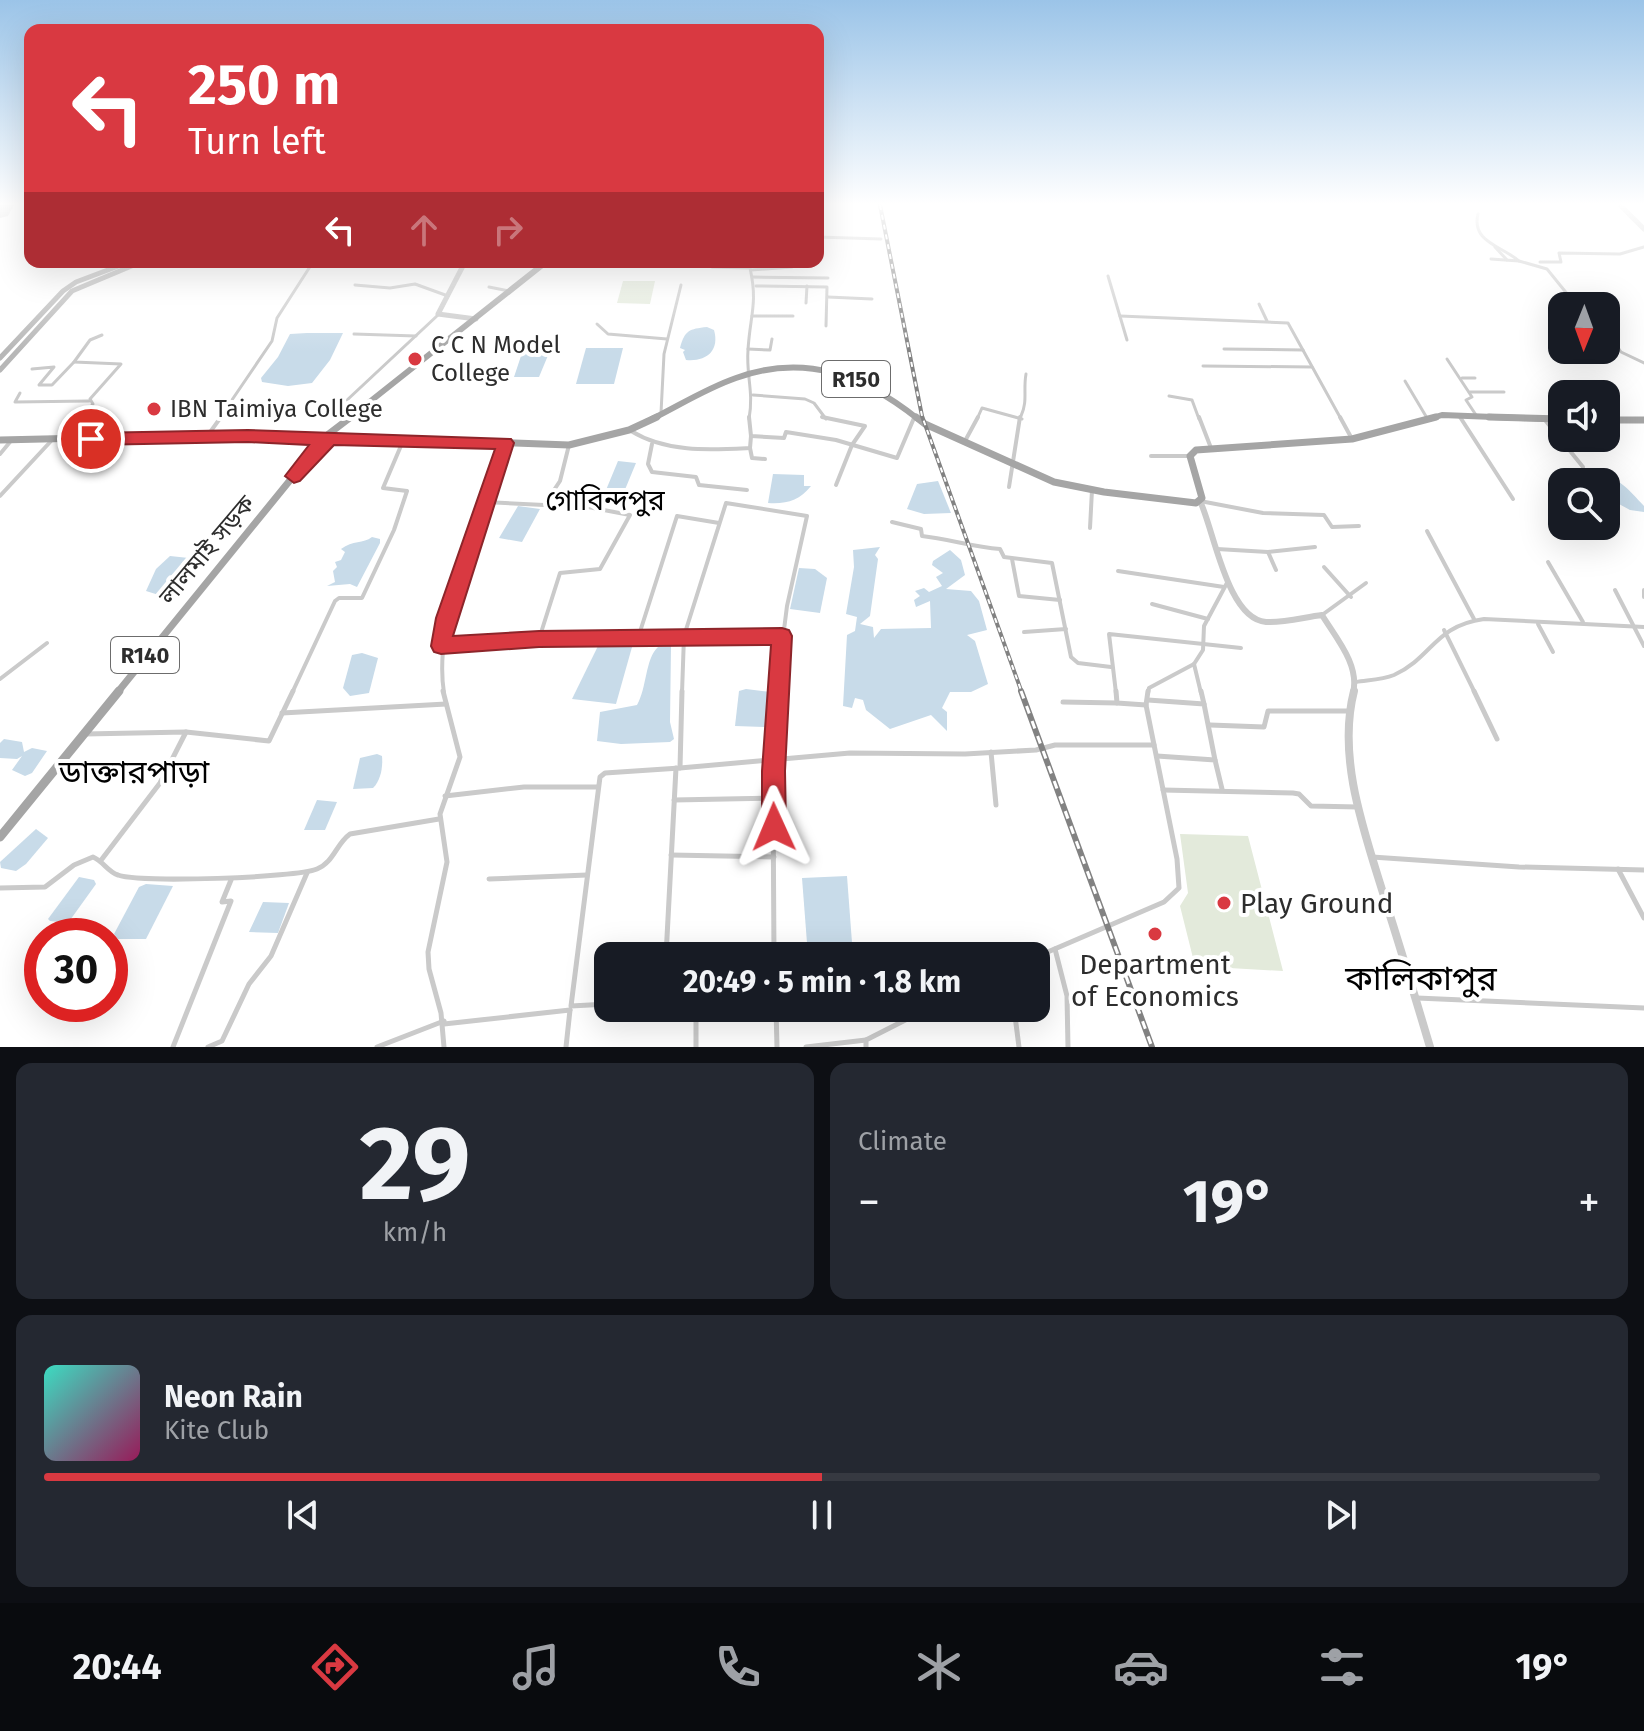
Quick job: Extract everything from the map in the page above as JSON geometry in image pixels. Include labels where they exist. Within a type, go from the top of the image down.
[{"type":"main road","points":[[0,358],[63,291],[76,282],[113,268]]},
{"type":"main road","points":[[0,370],[72,291],[127,268]]},
{"type":"main road","name":"লালমাই সড়ক","points":[[476,319],[540,268]]},
{"type":"main road","name":"লালমাই সড়ক","points":[[0,837],[328,438],[540,268]]},
{"type":"main road","name":"R150","points":[[0,440],[248,436],[569,445],[629,430],[724,384],[789,369],[840,373],[878,389],[914,418],[1054,482],[1092,490],[1200,501]]},
{"type":"main road","points":[[1200,501],[1202,498],[1190,456],[1196,450],[1352,439],[1427,418],[1459,415],[1548,418]]},
{"type":"main road","points":[[1620,420],[1644,420]]},
{"type":"street","points":[[1501,254],[1507,260]]},
{"type":"street","points":[[1513,254],[1519,261]]},
{"type":"street","points":[[1491,259],[1561,262],[1557,254]]},
{"type":"street","points":[[1540,262],[1555,274],[1567,292]]},
{"type":"street","points":[[207,437],[272,341],[277,318],[309,268]]},
{"type":"street","points":[[346,401],[438,314],[462,268]]},
{"type":"street","points":[[743,268],[771,268]]},
{"type":"street","points":[[750,269],[756,286],[748,349],[748,376],[753,395],[748,422],[751,425],[750,448],[752,458],[765,459]]},
{"type":"street","points":[[1108,276],[1127,340]]},
{"type":"street","points":[[752,277],[828,278]]},
{"type":"street","points":[[355,285],[390,288],[415,284],[448,296]]},
{"type":"street","points":[[661,416],[662,372],[667,339],[681,285]]},
{"type":"street","points":[[756,286],[827,287],[826,326]]},
{"type":"street","points":[[806,303],[807,286]]},
{"type":"street","points":[[489,287],[509,291]]},
{"type":"street","points":[[828,297],[872,299]]},
{"type":"street","points":[[1259,304],[1267,321]]},
{"type":"street","points":[[438,314],[476,319]]},
{"type":"street","points":[[752,316],[793,316]]},
{"type":"street","points":[[1120,316],[1288,323],[1352,439]]},
{"type":"street","points":[[597,324],[608,334],[667,339]]},
{"type":"street","points":[[354,334],[417,336]]},
{"type":"street","points":[[32,369],[54,367],[39,385],[52,385],[90,340],[102,335]]},
{"type":"street","points":[[748,349],[770,350],[772,339]]},
{"type":"street","points":[[1224,349],[1303,350]]},
{"type":"street","points":[[1620,350],[1643,362]]},
{"type":"street","points":[[1447,359],[1472,397],[1466,400],[1476,415]]},
{"type":"street","points":[[20,393],[15,402],[89,401],[122,363],[74,362]]},
{"type":"street","points":[[1203,366],[1312,367]]},
{"type":"street","points":[[1009,487],[1021,416],[1027,403],[1023,388],[1026,374]]},
{"type":"street","points":[[1462,378],[1475,378]]},
{"type":"street","points":[[1405,381],[1427,418]]},
{"type":"street","points":[[1469,392],[1504,392]]},
{"type":"street","points":[[753,395],[805,399],[817,406],[823,418],[862,424],[866,428],[852,445],[836,485]]},
{"type":"street","points":[[1169,396],[1192,400],[1211,448]]},
{"type":"street","points":[[62,440],[93,404],[89,401]]},
{"type":"street","points":[[964,443],[982,408],[1021,416]]},
{"type":"street","points":[[1459,415],[1513,499]]},
{"type":"street","points":[[751,436],[784,438],[786,432],[897,458],[914,418]]},
{"type":"street","points":[[1544,418],[1548,423]]},
{"type":"street","points":[[629,430],[652,444],[750,448]]},
{"type":"street","points":[[0,454],[11,440]]},
{"type":"street","points":[[0,496],[52,440]]},
{"type":"street","points":[[82,734],[186,732],[269,741],[335,601],[339,598],[362,598],[389,543],[407,491],[383,488],[409,440]]},
{"type":"street","points":[[444,1047],[444,1023],[436,988],[427,970],[448,850],[446,833],[439,819],[444,796],[458,770],[460,757],[458,738],[446,704],[441,646],[446,618],[505,443]]},
{"type":"street","points":[[652,444],[648,464],[652,472],[696,477],[699,485],[713,488],[747,490]]},
{"type":"street","points":[[485,502],[544,505],[560,481],[569,445]]},
{"type":"street","points":[[1571,452],[1583,467]]},
{"type":"street","points":[[1151,456],[1190,456]]},
{"type":"street","points":[[1090,528],[1092,490]]},
{"type":"street","points":[[1200,501],[1263,513],[1324,515],[1332,527],[1359,526]]},
{"type":"street","points":[[1200,501],[1226,584],[1260,621],[1322,615],[1330,606],[1351,597],[1366,583]]},
{"type":"street","points":[[667,942],[684,636],[726,503],[806,514],[782,636],[774,760],[774,942]]},
{"type":"street","points":[[539,639],[560,573],[600,569],[630,515],[588,507]]},
{"type":"street","points":[[638,638],[677,516],[719,523]]},
{"type":"street","points":[[892,522],[921,529],[922,536],[959,540],[971,547],[1000,549],[1004,557],[1012,559],[1052,563],[1073,661],[1111,667]]},
{"type":"street","points":[[1427,531],[1474,619]]},
{"type":"street","points":[[1217,549],[1268,552],[1315,547]]},
{"type":"street","points":[[1268,552],[1276,570]]},
{"type":"street","points":[[1012,559],[1019,596],[1060,600]]},
{"type":"street","points":[[1548,562],[1583,622]]},
{"type":"street","points":[[1324,567],[1351,597]]},
{"type":"street","points":[[1118,571],[1226,584]]},
{"type":"street","points":[[1050,951],[1164,902],[1179,888],[1180,875],[1147,702],[1149,688],[1194,664],[1203,644],[1208,619],[1226,584]]},
{"type":"street","points":[[1615,590],[1644,646]]},
{"type":"street","points":[[1644,590],[1644,597]]},
{"type":"street","points":[[1152,604],[1208,619]]},
{"type":"street","points":[[1322,615],[1348,657],[1356,682],[1348,711],[1349,751],[1360,807],[1372,857],[1430,1047]]},
{"type":"street","points":[[1356,682],[1398,674],[1415,662],[1444,630],[1474,619],[1644,627]]},
{"type":"street","points":[[1538,624],[1553,652]]},
{"type":"street","points":[[1024,632],[1066,629]]},
{"type":"street","points":[[1444,630],[1497,739]]},
{"type":"street","points":[[1117,703],[1109,634],[1241,648]]},
{"type":"street","points":[[441,646],[539,639],[782,636]]},
{"type":"street","points":[[0,679],[47,643]]},
{"type":"street","points":[[1194,664],[1222,789]]},
{"type":"street","points":[[1063,702],[1204,704]]},
{"type":"street","points":[[282,713],[316,708],[384,710],[446,704]]},
{"type":"street","points":[[1210,725],[1264,727],[1268,711],[1348,711]]},
{"type":"street","points":[[102,859],[160,783],[186,732]]},
{"type":"street","points":[[566,1047],[598,787],[600,777],[605,773],[850,753],[991,752],[1036,750],[1055,745],[1154,745]]},
{"type":"street","points":[[991,752],[996,805]]},
{"type":"street","points":[[1157,756],[1215,760]]},
{"type":"street","points":[[444,796],[524,787],[598,787]]},
{"type":"street","points":[[1163,790],[1222,789],[1299,794],[1311,806],[1360,807]]},
{"type":"street","points":[[674,800],[774,798]]},
{"type":"street","points":[[0,888],[39,889],[53,883],[83,860],[93,857],[102,859],[113,874],[119,876],[231,879],[308,871],[331,860],[341,840],[350,834],[439,819]]},
{"type":"street","points":[[671,855],[774,857]]},
{"type":"street","points":[[1372,857],[1519,867],[1644,870]]},
{"type":"street","points":[[1618,869],[1640,904],[1644,918]]},
{"type":"street","points":[[208,1047],[222,1041],[249,984],[271,956],[308,871]]},
{"type":"street","points":[[489,879],[587,875]]},
{"type":"street","points":[[173,1047],[231,901],[222,902],[231,879]]},
{"type":"street","points":[[1055,949],[1067,996],[1068,1047]]},
{"type":"street","points":[[1414,998],[1644,1008]]},
{"type":"street","points":[[377,1047],[444,1023],[594,1005]]},
{"type":"street","points":[[696,1022],[696,1047]]},
{"type":"street","points":[[776,1022],[777,1047]]},
{"type":"street","points":[[806,1047],[866,1044],[904,1022]]},
{"type":"street","points":[[1016,1022],[1019,1047]]},
{"type":"green space","points":[[623,281],[655,281],[650,304],[617,303]]},
{"type":"green space","name":"Play Ground","points":[[1180,834],[1248,836],[1283,971],[1195,966],[1180,906],[1188,893]]},
{"type":"water","points":[[707,327],[714,330],[715,337],[710,354],[700,359],[686,360],[685,350],[680,348],[684,337],[692,330]]},
{"type":"water","points":[[343,333],[330,360],[312,383],[288,386],[262,382],[261,378],[278,357],[290,334]]},
{"type":"water","points":[[586,348],[623,348],[614,384],[576,384]]},
{"type":"water","points":[[522,353],[549,353],[539,377],[514,377]]},
{"type":"water","points":[[618,461],[636,463],[624,492],[606,490]]},
{"type":"water","points":[[773,474],[804,475],[804,486],[811,486],[792,500],[768,503]]},
{"type":"water","points":[[938,481],[951,513],[924,514],[907,509],[917,484]]},
{"type":"water","points":[[1620,483],[1644,506],[1644,512],[1620,505]]},
{"type":"water","points":[[518,506],[540,509],[522,542],[499,538]]},
{"type":"water","points":[[372,537],[380,539],[380,543],[357,587],[350,584],[327,586],[335,582],[335,562],[341,560],[345,552],[341,549]]},
{"type":"water","points":[[880,547],[875,555],[878,559],[870,616],[860,624],[873,627],[874,638],[881,629],[931,628],[930,601],[916,607],[914,600],[920,596],[915,591],[924,588],[929,592],[942,586],[936,577],[943,573],[932,565],[933,561],[950,550],[961,560],[965,575],[946,589],[971,591],[979,601],[987,630],[967,635],[975,641],[988,684],[971,692],[950,692],[942,708],[947,712],[947,731],[931,715],[890,729],[866,710],[863,700],[855,698],[852,708],[843,706],[847,635],[855,631],[857,617],[846,614],[854,567],[853,550]]},
{"type":"water","points":[[170,556],[198,559],[199,562],[177,594],[162,596],[146,591],[156,569]]},
{"type":"water","points":[[799,568],[815,569],[827,578],[820,613],[790,609]]},
{"type":"water","points":[[598,646],[632,647],[616,704],[572,699]]},
{"type":"water","points":[[671,646],[670,722],[674,739],[670,742],[621,744],[597,741],[600,712],[637,705],[654,652],[658,647]]},
{"type":"water","points":[[362,653],[378,658],[369,693],[350,696],[343,688],[352,655]]},
{"type":"water","points":[[739,691],[771,692],[769,723],[765,727],[735,726]]},
{"type":"water","points":[[4,739],[22,742],[24,752],[32,748],[47,751],[32,773],[25,776],[12,770],[22,756],[17,759],[0,758],[0,743]]},
{"type":"water","points":[[377,754],[382,756],[382,765],[376,785],[373,788],[353,789],[360,758]]},
{"type":"water","points":[[317,800],[337,802],[325,830],[304,830]]},
{"type":"water","points":[[36,829],[48,838],[26,864],[16,871],[1,868],[0,862]]},
{"type":"water","points":[[847,876],[852,942],[807,942],[802,878]]},
{"type":"water","points":[[79,877],[94,880],[96,884],[72,918],[49,918]]},
{"type":"water","points":[[146,884],[173,886],[146,939],[128,939],[128,918],[123,918],[139,887]]},
{"type":"water","points":[[263,902],[289,903],[278,933],[249,932]]},
{"type":"railway","points":[[890,254],[922,416],[1022,693]]},
{"type":"railway","points":[[1021,691],[1152,1047]]},
{"type":"place","name":"C C N Model College","points":[[415,359]]},
{"type":"place","name":"IBN Taimiya College","points":[[154,409]]},
{"type":"place","name":"Play Ground","points":[[1224,903]]},
{"type":"place","name":"Department of Economics","points":[[1155,934]]},
{"type":"district","name":"গোবিন্দপুর","points":[[605,500]]},
{"type":"district","name":"ডাক্তারপাড়া","points":[[134,772]]},
{"type":"district","name":"কালিকাপুর","points":[[1421,978]]},
{"type":"route","points":[[91,439],[248,436],[323,440],[294,476],[329,439],[505,443],[446,618],[441,646],[539,639],[782,636],[773,771],[774,827]]}]
